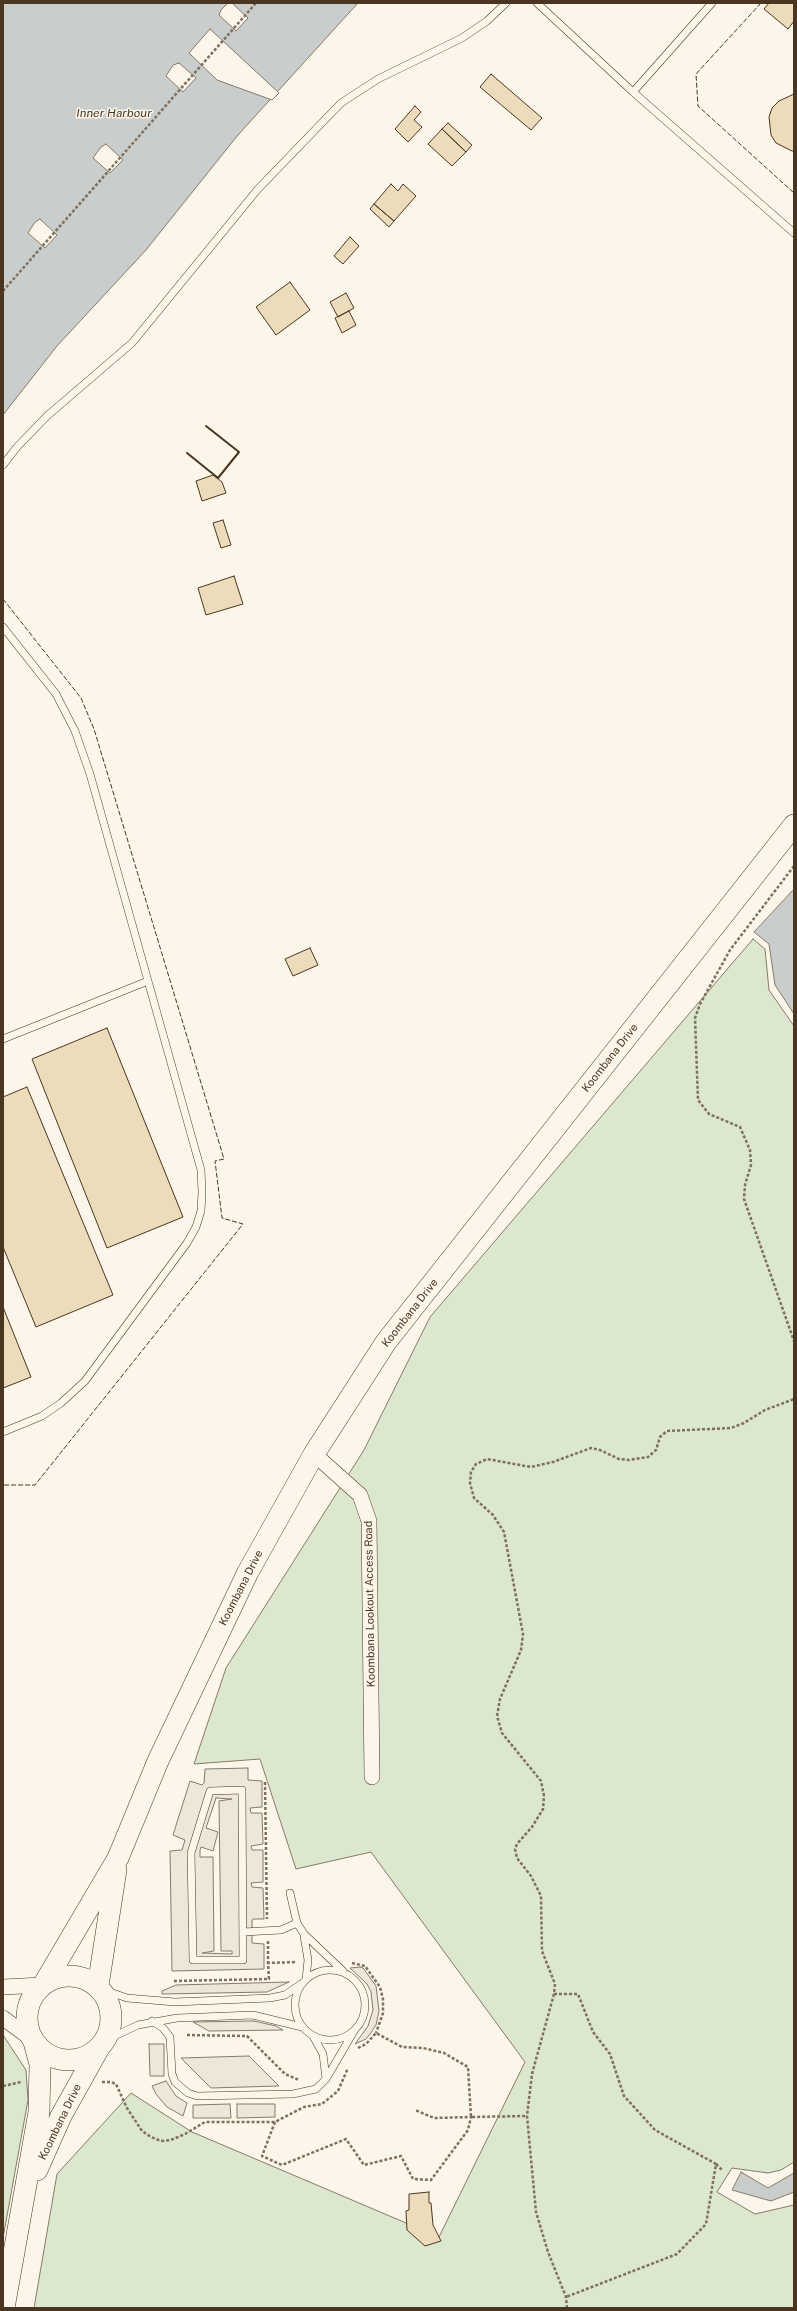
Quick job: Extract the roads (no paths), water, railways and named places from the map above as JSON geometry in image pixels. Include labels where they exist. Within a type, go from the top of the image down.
[{"type":"main road","name":"Koombana Drive","points":[[43,1984],[118,1858],[158,1761],[199,1671],[248,1572],[314,1454],[386,1342],[794,825]]},
{"type":"main road","name":"Koombana Drive","points":[[99,1988],[118,1858]]},
{"type":"main road","points":[[66,1975],[83,1978],[99,1988],[111,2009],[109,2031],[103,2043],[86,2056],[67,2060],[54,2058],[43,2052],[34,2041],[28,2029],[26,2017],[28,2005],[34,1994],[43,1984],[66,1975]]},
{"type":"main road","name":"Koombana Drive","points":[[4,2308],[39,2112],[40,2064],[34,2041]]},
{"type":"main road","name":"Koombana Drive","points":[[24,2200],[61,2116],[103,2043]]},
{"type":"street","name":"Koombana Lookout Access Road","points":[[314,1454],[357,1491],[366,1507],[370,1521],[372,1777]]},
{"type":"street","points":[[3,1987],[43,1984]]},
{"type":"street","points":[[3,2018],[34,2041]]},
{"type":"lane","points":[[3,465],[17,447],[48,416],[132,343],[258,189],[341,103],[378,79],[462,38],[487,21],[506,3]]},
{"type":"lane","points":[[537,3],[633,92],[794,233]]},
{"type":"lane","points":[[633,92],[712,3]]},
{"type":"lane","points":[[3,626],[56,694],[75,731],[90,774],[201,1170],[202,1198],[196,1227],[187,1243],[84,1382],[61,1404],[42,1416],[3,1432]]},
{"type":"lane","points":[[3,1039],[148,981]]},
{"type":"lane","points":[[242,1790],[243,1932],[244,1960],[193,1960],[191,1853],[210,1791],[242,1790]]},
{"type":"lane","points":[[152,2021],[163,2028],[170,2037],[172,2049],[172,2074],[175,2082],[188,2093],[197,2096],[293,2094],[316,2089],[326,2079],[364,2015],[365,1996],[359,1985],[304,1934],[297,1923],[290,1893]]},
{"type":"lane","points":[[243,1932],[281,1930],[297,1923]]},
{"type":"lane","points":[[304,1934],[308,1960],[304,1981],[297,1994],[295,2005],[297,2017],[302,2027],[313,2036],[324,2040],[345,2038],[354,2031]]},
{"type":"lane","points":[[99,1988],[126,1998],[175,2002],[270,1998],[285,1995],[304,1981],[324,1970],[345,1972]]},
{"type":"lane","points":[[103,2043],[138,2025],[152,2021],[197,2017],[253,2015],[302,2027]]},
{"type":"lane","points":[[313,2036],[323,2054],[326,2079]]},
{"type":"water","name":"Inner Harbour","points":[[3,3],[358,3],[238,135],[146,250],[57,346],[3,415]]},
{"type":"water","points":[[794,889],[794,1014],[775,985],[769,944],[754,932]]},
{"type":"water","points":[[741,2172],[768,2188],[794,2173],[794,2192],[771,2201],[732,2190]]}]
